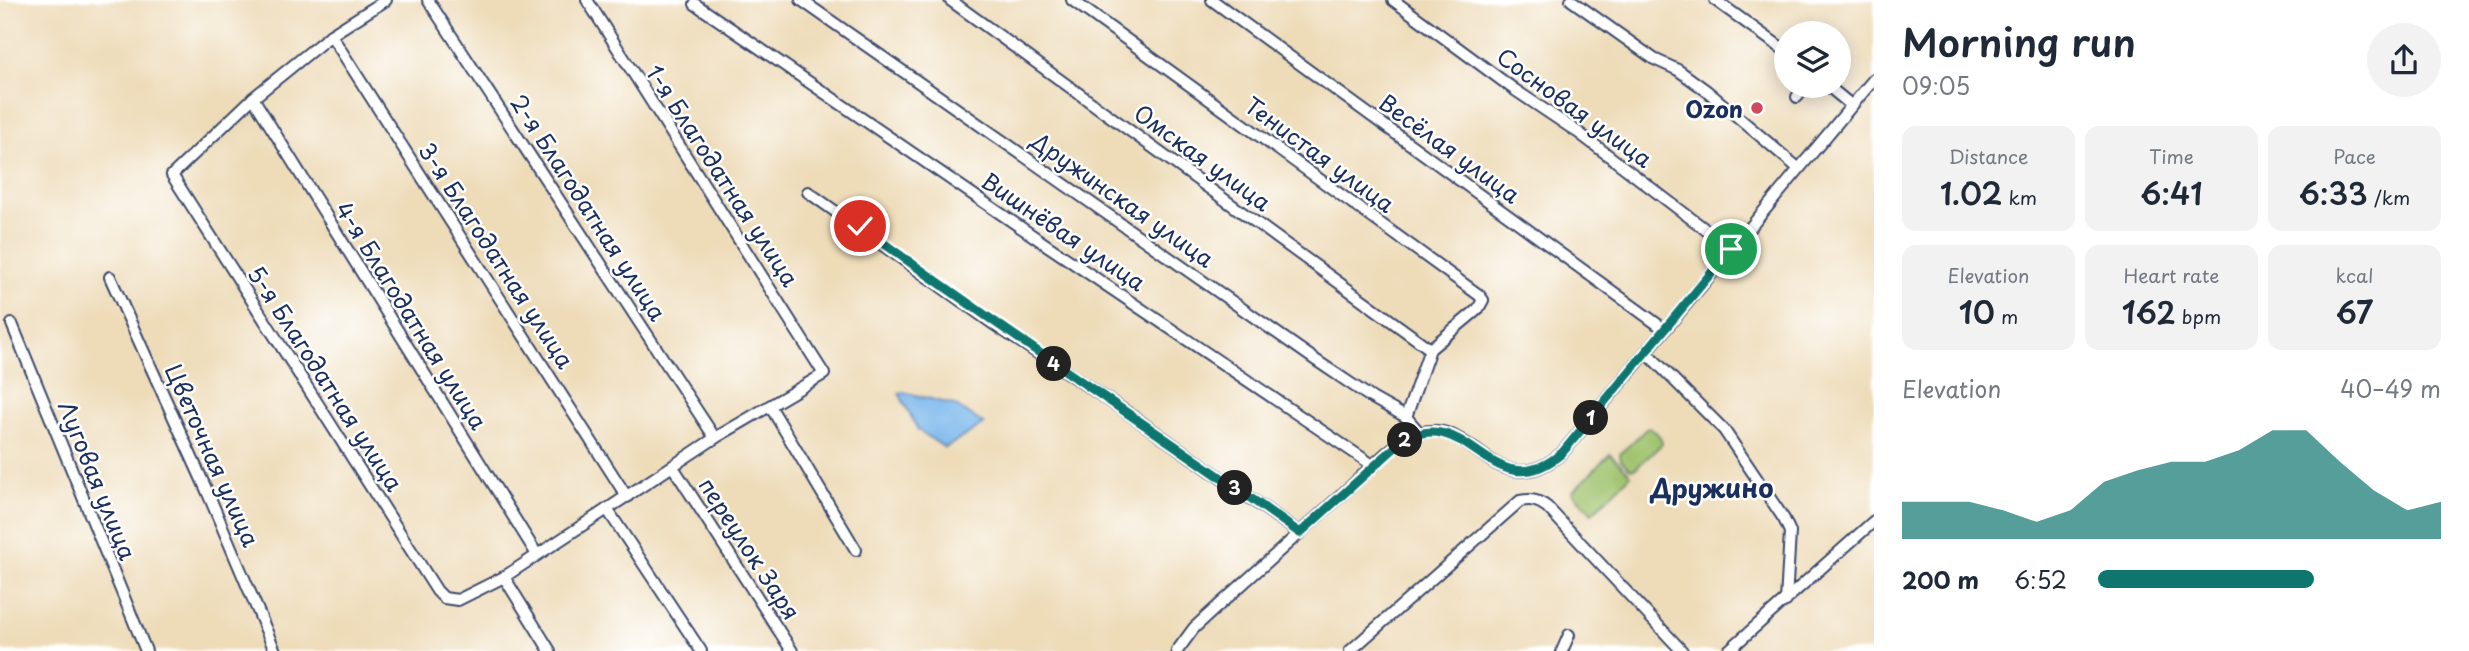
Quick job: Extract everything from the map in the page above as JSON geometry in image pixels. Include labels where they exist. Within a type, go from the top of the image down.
[{"type":"street","points":[[362,0],[371,11]]},
{"type":"street","points":[[253,99],[331,35],[386,0]]},
{"type":"street","name":"2-я Благодатная улица","points":[[428,0],[715,438]]},
{"type":"street","name":"1-я Благодатная улица","points":[[587,0],[824,373],[770,406]]},
{"type":"street","name":"Дружинская улица","points":[[801,0],[1317,361],[1406,417],[1419,432]]},
{"type":"street","name":"Омская улица","points":[[950,0],[1430,349]]},
{"type":"street","name":"Тенистая улица","points":[[1072,0],[1479,295],[1483,300],[1478,309],[1430,349]]},
{"type":"street","name":"Весёлая улица","points":[[1212,0],[1664,329]]},
{"type":"street","name":"Сосновая улица","points":[[1393,0],[1515,90],[1579,133],[1731,249]]},
{"type":"street","points":[[1571,0],[1654,59],[1678,69],[1768,136],[1798,168]]},
{"type":"street","points":[[1715,0],[1774,43]]},
{"type":"street","name":"Вишнёвая улица","points":[[693,1],[1374,466]]},
{"type":"street","name":"3-я Благодатная улица","points":[[331,35],[627,497]]},
{"type":"street","points":[[1177,651],[1194,628],[1401,442],[1419,432],[1437,431],[1452,436],[1508,469],[1535,471],[1548,465],[1562,453],[1874,79]]},
{"type":"street","points":[[1842,98],[1851,106]]},
{"type":"street","name":"5-я Благодатная улица","points":[[253,99],[172,175],[438,591],[450,600],[458,600],[504,577]]},
{"type":"street","name":"4-я Благодатная улица","points":[[253,99],[536,553]]},
{"type":"street","points":[[808,192],[1300,533]]},
{"type":"street","name":"Цветочная улица","points":[[110,276],[207,491],[275,651]]},
{"type":"street","name":"Луговая улица","points":[[12,324],[146,651]]},
{"type":"street","points":[[1406,417],[1430,349]]},
{"type":"street","points":[[1646,352],[1724,430],[1784,519],[1790,532],[1786,601]]},
{"type":"street","points":[[550,651],[504,577],[536,553],[715,438],[770,406],[856,550]]},
{"type":"street","name":"переулок Заря","points":[[673,467],[792,651]]},
{"type":"street","points":[[1350,651],[1524,500],[1538,501],[1547,507],[1679,650]]},
{"type":"street","points":[[607,509],[701,651]]},
{"type":"street","points":[[1728,651],[1874,521]]},
{"type":"street","points":[[1562,651],[1569,635]]},
{"type":"green space","points":[[1647,428],[1657,433],[1662,444],[1636,468],[1630,469],[1621,460],[1620,454]]},
{"type":"green space","points":[[1610,454],[1631,475],[1592,513],[1572,492]]},
{"type":"water","points":[[899,393],[954,405],[984,424],[945,448],[918,430]]},
{"type":"place","name":"Ozon","points":[[1757,108]]},
{"type":"district","name":"Дружино","points":[[1712,487]]},
{"type":"route","points":[[860,226],[995,324],[1300,533],[1401,442],[1419,432],[1437,431],[1452,436],[1508,469],[1535,471],[1548,465],[1562,453],[1731,249]]}]
